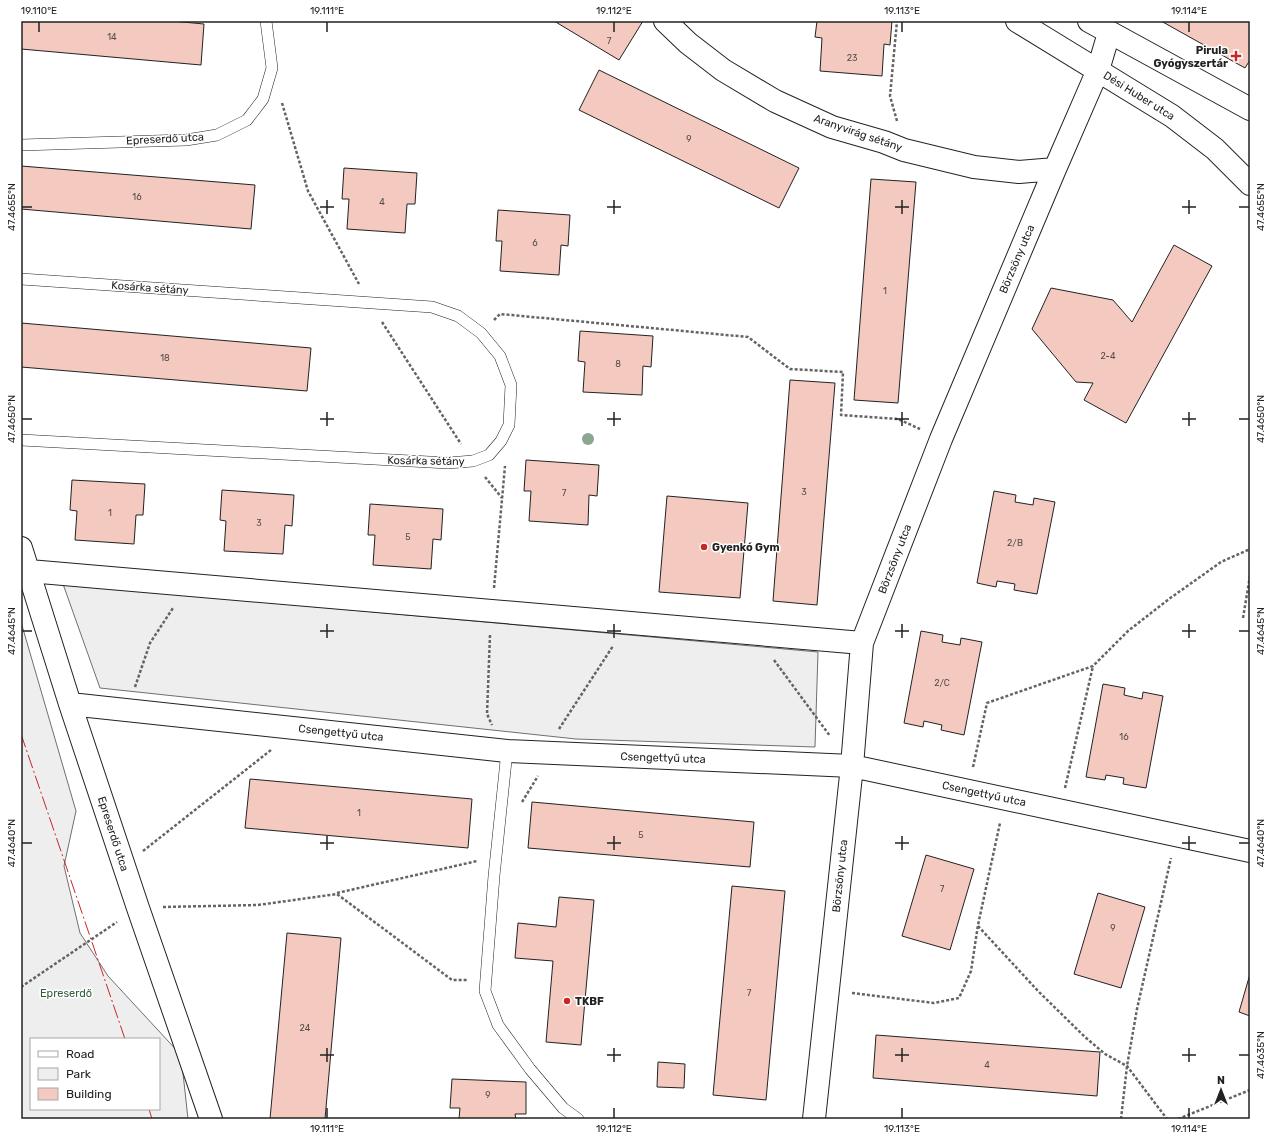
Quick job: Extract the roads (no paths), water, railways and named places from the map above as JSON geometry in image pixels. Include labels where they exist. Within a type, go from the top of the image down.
[{"type":"street","name":"Aranyvirág sétány","points":[[665,21],[688,43],[723,70],[775,102],[832,126],[884,142],[904,150],[974,167],[1020,172],[1055,169]]},
{"type":"street","name":"Dési Huber utca","points":[[1017,21],[1172,116],[1215,149],[1250,184]]},
{"type":"street","points":[[1089,21],[1250,109]]},
{"type":"street","name":"Börzsöny utca","points":[[814,1119],[852,766],[862,643],[941,439],[1098,70],[1110,33]]},
{"type":"street","name":"Epreserdő utca","points":[[21,548],[70,704],[138,908],[211,1119]]},
{"type":"street","points":[[29,571],[862,643]]},
{"type":"street","name":"Csengettyű utca","points":[[70,704],[503,751],[852,766],[1250,851]]},
{"type":"lane","name":"Epreserdő utca","points":[[21,144],[186,140],[217,135],[247,120],[263,99],[272,68],[266,21]]},
{"type":"lane","name":"Kosárka sétány","points":[[21,279],[432,307],[458,316],[481,333],[500,356],[511,385],[509,425],[501,441],[489,455],[473,462],[448,463],[21,440]]},
{"type":"lane","points":[[503,751],[485,992],[498,1025],[530,1069],[563,1108],[578,1119]]},
{"type":"place","name":"Pirula Gyógyszertár","points":[[1236,56]]},
{"type":"place","name":"Gyenkó Gym","points":[[704,547]]},
{"type":"place","name":"TKBF","points":[[567,1001]]},
{"type":"park label","name":"Epreserdő","points":[[66,993]]}]
